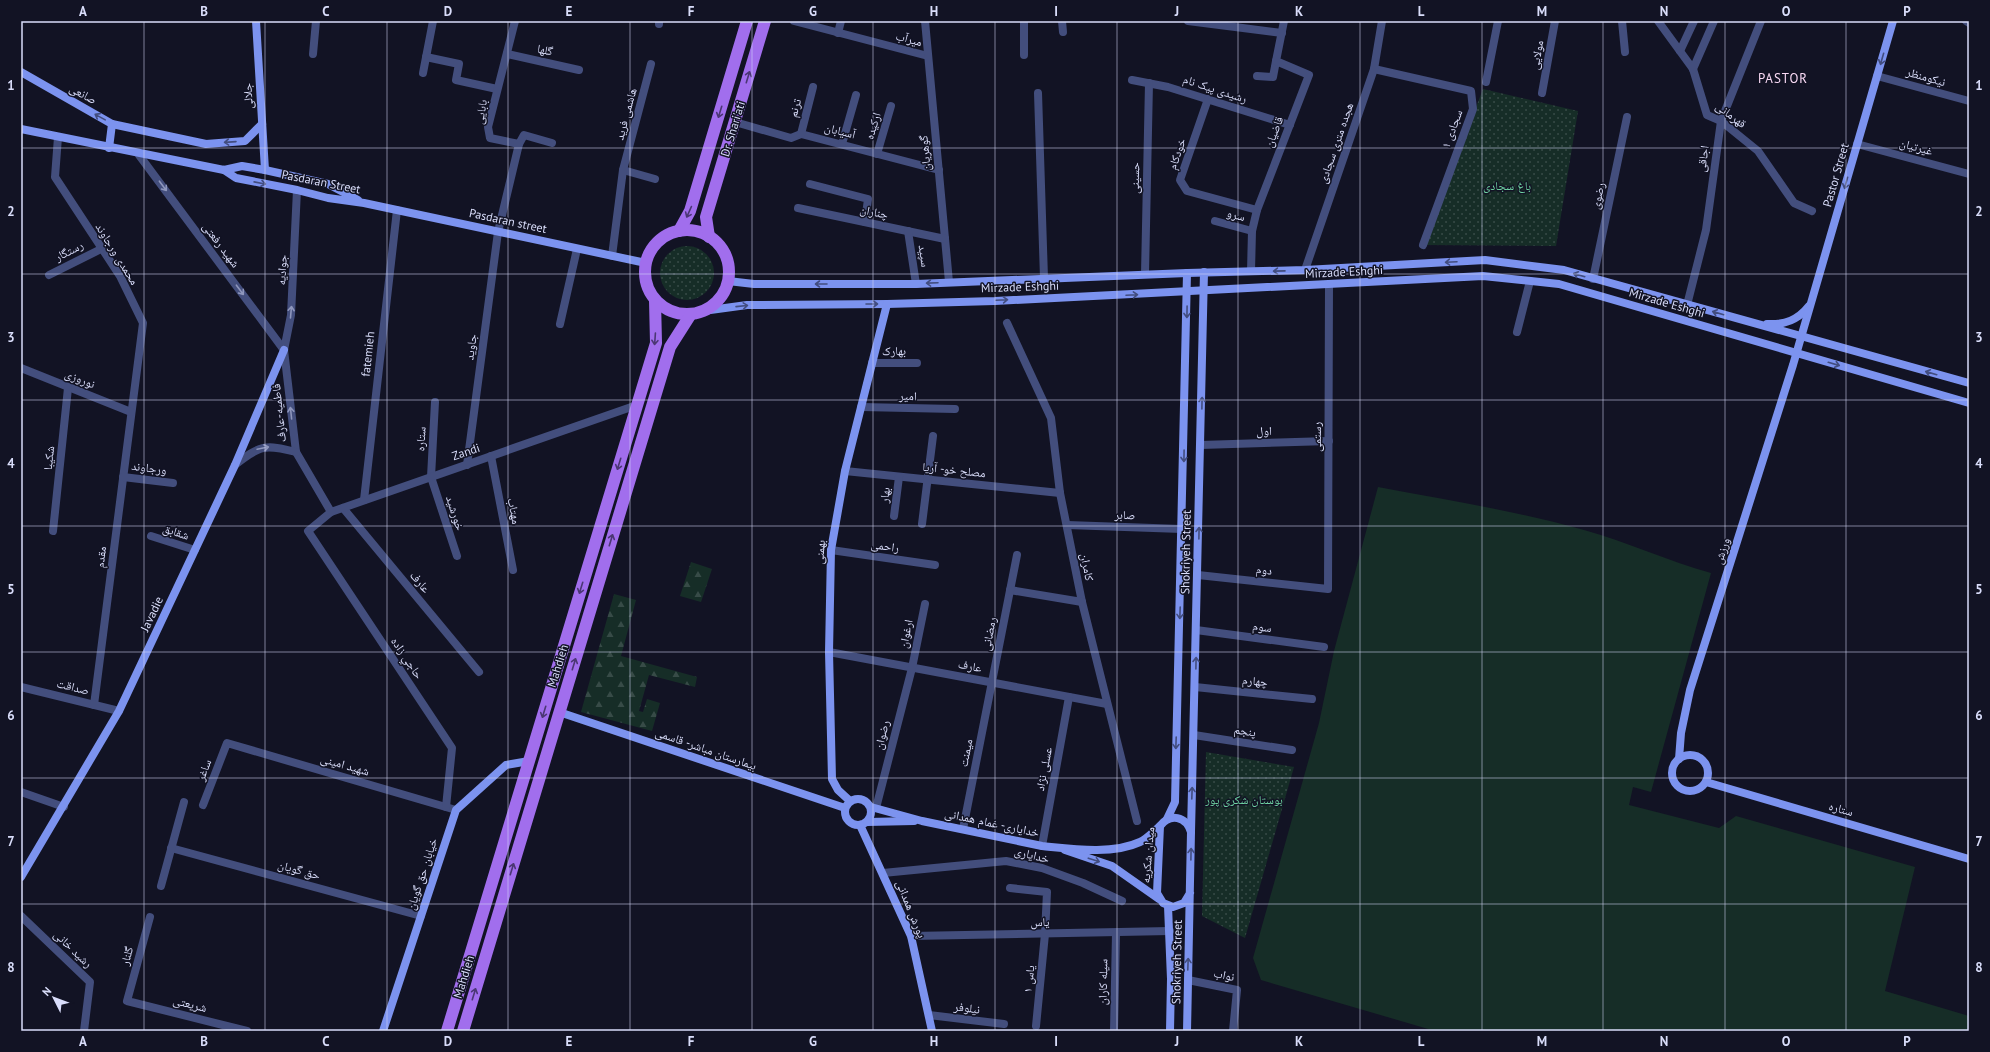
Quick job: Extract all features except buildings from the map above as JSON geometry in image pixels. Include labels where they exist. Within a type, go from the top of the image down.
[{"type":"main road","name":"جلالی","points":[[256,21],[265,170]]},
{"type":"main road","name":"Dr. Shari'ati","points":[[678,231],[690,211],[747,21]]},
{"type":"main road","name":"Dr. Shari'ati","points":[[709,237],[706,216],[765,21]]},
{"type":"main road","name":"Pastor Street","points":[[1802,336],[1893,21]]},
{"type":"main road","name":"صانعی","points":[[21,72],[112,124],[206,144],[246,141],[262,124]]},
{"type":"main road","points":[[109,148],[112,124]]},
{"type":"main road","name":"Pasdaran Street","points":[[21,129],[139,155],[224,170],[242,166],[265,170],[328,184],[364,203]]},
{"type":"main road","name":"Pasdaran Street","points":[[224,170],[236,178],[297,190],[328,198],[364,203]]},
{"type":"main road","name":"Pasdaran street","points":[[364,203],[646,263]]},
{"type":"main road","points":[[689,230],[709,237],[719,245],[725,256],[728,269],[728,281],[723,294],[714,304],[703,311],[690,314],[678,313],[665,308],[655,300],[648,289],[645,276],[646,263],[650,252],[657,242],[667,235],[678,231],[689,230]]},
{"type":"main road","name":"Mirzade Eshghi","points":[[728,281],[762,284],[916,284],[1145,274],[1305,270],[1485,260],[1564,270],[1969,383]]},
{"type":"main road","name":"Shokriyeh Street","points":[[1191,832],[1204,272]]},
{"type":"main road","name":"Shokriyeh Street","points":[[1167,819],[1175,802],[1188,292],[1187,273]]},
{"type":"main road","name":"Mirzade Eshghi","points":[[703,311],[747,305],[887,304],[1188,292],[1484,276],[1560,284],[1969,403]]},
{"type":"main road","name":"Mahdieh","points":[[447,1031],[656,343],[655,300]]},
{"type":"main road","name":"بهمنی","points":[[847,805],[832,779],[829,652],[831,550],[845,471],[887,304]]},
{"type":"main road","points":[[1756,324],[1785,324],[1798,318],[1811,304]]},
{"type":"main road","name":"Mahdieh","points":[[462,1031],[670,347],[690,314]]},
{"type":"main road","name":"ورزش","points":[[1679,759],[1681,733],[1690,690],[1802,336]]},
{"type":"main road","name":"Javadie","points":[[21,877],[119,711],[235,465],[284,350]]},
{"type":"main road","name":"بیمارستان مباشر- قاسمی","points":[[559,712],[847,805]]},
{"type":"main road","points":[[1691,755],[1702,759],[1708,770],[1706,782],[1696,790],[1684,790],[1674,782],[1672,770],[1679,759],[1691,755]]},
{"type":"main road","name":"خیابان حق گویان","points":[[383,1031],[456,810],[506,765],[529,762]]},
{"type":"main road","name":"ستاره","points":[[1706,782],[1969,859]]},
{"type":"main road","points":[[859,798],[868,802],[873,807],[922,821],[863,824],[850,822],[845,813],[847,805],[859,798]]},
{"type":"main road","points":[[863,824],[872,812],[873,807]]},
{"type":"main road","name":"میدان شکریه","points":[[1168,906],[1159,899],[1157,893],[1160,826],[1167,819],[1177,818],[1187,822],[1191,832]]},
{"type":"main road","name":"خدایاری- غمام همدانی","points":[[922,821],[1057,848]]},
{"type":"main road","name":"پورش همدانی","points":[[863,824],[911,936],[932,1031]]},
{"type":"main road","name":"خدایاری","points":[[1057,848],[1119,850],[1142,841],[1160,826]]},
{"type":"main road","points":[[1168,906],[1173,907],[1184,903],[1190,893],[1191,832]]},
{"type":"main road","name":"خدایاری","points":[[1057,848],[1112,866],[1159,899]]},
{"type":"main road","name":"Shokriyeh Street","points":[[1187,1031],[1190,893]]},
{"type":"main road","name":"Shokriyeh Street","points":[[1168,906],[1172,979],[1170,1031]]},
{"type":"street","points":[[313,54],[316,21]]},
{"type":"street","points":[[423,73],[433,21]]},
{"type":"street","name":"بابایی","points":[[515,21],[488,127],[490,138],[519,144]]},
{"type":"street","name":"میرآب","points":[[794,21],[928,56]]},
{"type":"street","points":[[838,32],[840,21]]},
{"type":"street","name":"گوهریان","points":[[925,21],[949,282]]},
{"type":"street","points":[[1024,21],[1024,55]]},
{"type":"street","points":[[1062,21],[1063,32]]},
{"type":"street","points":[[1188,21],[1282,33]]},
{"type":"street","points":[[1257,76],[1273,77],[1284,21]]},
{"type":"street","name":"هجده متری سجادی","points":[[1305,270],[1374,69],[1382,21]]},
{"type":"street","points":[[1486,82],[1498,21]]},
{"type":"street","name":"مولایی","points":[[1542,93],[1555,21]]},
{"type":"street","points":[[1622,21],[1625,52]]},
{"type":"street","name":"قهرمانی","points":[[1658,21],[1693,69],[1707,115],[1721,121],[1758,151],[1794,203],[1812,211]]},
{"type":"street","points":[[1680,51],[1694,21]]},
{"type":"street","points":[[1693,69],[1714,21]]},
{"type":"street","name":"اجاقی","points":[[1687,305],[1706,230],[1721,121],[1761,21]]},
{"type":"street","name":"گلها","points":[[506,54],[579,70]]},
{"type":"street","points":[[426,57],[459,64],[456,80],[497,89]]},
{"type":"street","name":"قاضیان","points":[[1251,271],[1252,231],[1257,210],[1309,75],[1276,61]]},
{"type":"street","name":"هاشمی فرید","points":[[612,256],[623,170],[651,64]]},
{"type":"street","name":"سجادی ۱","points":[[1374,69],[1471,91],[1473,109],[1423,245]]},
{"type":"street","name":"نیکومنظر","points":[[1877,76],[1969,101]]},
{"type":"street","name":"رشیدی پیک نام","points":[[1132,80],[1168,87],[1290,125]]},
{"type":"street","name":"حسینی","points":[[1145,274],[1149,83]]},
{"type":"street","name":"ترنم","points":[[801,134],[813,87]]},
{"type":"street","points":[[1038,93],[1044,278]]},
{"type":"street","points":[[842,144],[856,95]]},
{"type":"street","name":"خودکام","points":[[1208,99],[1180,180],[1187,191],[1257,210]]},
{"type":"street","name":"ارکیده","points":[[877,154],[892,106]]},
{"type":"street","name":"رضوی","points":[[1593,279],[1627,117]]},
{"type":"street","name":"آسیابان","points":[[735,122],[791,138],[801,134],[939,170]]},
{"type":"street","points":[[498,232],[519,144],[524,134],[552,143]]},
{"type":"street","name":"محمدی ورجاوند","points":[[58,137],[54,177],[120,276],[143,323],[131,412]]},
{"type":"street","name":"غیرتیان","points":[[1857,144],[1969,174]]},
{"type":"street","name":"شهید رفعتی","points":[[139,155],[284,350]]},
{"type":"street","points":[[623,170],[655,179]]},
{"type":"street","points":[[810,184],[868,199],[865,222]]},
{"type":"street","name":"جوادیه","points":[[284,350],[291,315],[297,190]]},
{"type":"street","name":"چناران","points":[[798,208],[945,239]]},
{"type":"street","name":"fatemieh","points":[[364,500],[397,210]]},
{"type":"street","name":"سرو","points":[[1215,221],[1252,231]]},
{"type":"street","name":"سپید","points":[[908,231],[916,284]]},
{"type":"street","name":"جاوید","points":[[467,465],[498,232]]},
{"type":"street","name":"رستگار","points":[[49,276],[101,249]]},
{"type":"street","points":[[560,324],[577,249]]},
{"type":"street","points":[[1517,332],[1530,281]]},
{"type":"street","name":"رستمی","points":[[1328,589],[1330,285]]},
{"type":"street","name":"کامران","points":[[1007,323],[1051,418],[1060,493],[1082,602],[1137,821]]},
{"type":"street","name":"فاطمیه-عارف","points":[[284,350],[296,452],[331,512]]},
{"type":"street","name":"بهارک","points":[[872,363],[916,363]]},
{"type":"street","name":"نوروزی","points":[[21,368],[131,412]]},
{"type":"street","name":"شکیبا","points":[[53,530],[68,388]]},
{"type":"street","name":"ستاره","points":[[431,477],[435,402]]},
{"type":"street","name":"Zandi","points":[[308,531],[331,512],[637,406]]},
{"type":"street","name":"امیر","points":[[861,407],[954,409]]},
{"type":"street","name":"مقدم","points":[[94,705],[131,412]]},
{"type":"street","points":[[922,524],[933,436]]},
{"type":"street","name":"اول","points":[[1201,445],[1329,441]]},
{"type":"street","points":[[235,465],[251,453],[263,447],[278,447],[296,452]]},
{"type":"street","name":"مهتاب","points":[[491,456],[513,570]]},
{"type":"street","name":"مصلح خو- آریا","points":[[845,471],[1060,493]]},
{"type":"street","name":"ورجاوند","points":[[123,477],[173,483]]},
{"type":"street","name":"خورشید","points":[[431,477],[457,556]]},
{"type":"street","name":"بهار","points":[[894,516],[899,477]]},
{"type":"street","name":"عارف","points":[[343,508],[480,672]]},
{"type":"street","name":"صابر","points":[[1067,525],[1182,529]]},
{"type":"street","name":"حاجي زاده","points":[[308,531],[452,748],[446,807]]},
{"type":"street","name":"شقابق","points":[[151,536],[195,550]]},
{"type":"street","name":"راحمی","points":[[831,550],[935,565]]},
{"type":"street","name":"رمضانی","points":[[992,682],[1017,555]]},
{"type":"street","name":"دوم","points":[[1198,575],[1328,589]]},
{"type":"street","points":[[1010,590],[1082,602]]},
{"type":"street","name":"ارغوان","points":[[912,668],[924,604]]},
{"type":"street","name":"سوم","points":[[1196,630],[1324,647]]},
{"type":"street","name":"عارف","points":[[829,652],[1108,704]]},
{"type":"street","name":"رضوان","points":[[873,807],[912,668]]},
{"type":"street","name":"میمنت","points":[[963,829],[992,682]]},
{"type":"street","name":"صداقت","points":[[21,687],[119,711]]},
{"type":"street","name":"چهارم","points":[[1195,687],[1312,699]]},
{"type":"street","name":"عسلی نژاد","points":[[1042,846],[1069,697]]},
{"type":"street","name":"پنجم","points":[[1194,735],[1292,750]]},
{"type":"street","name":"شهید امینی","points":[[227,743],[456,810]]},
{"type":"street","name":"ساغر","points":[[203,805],[227,743]]},
{"type":"street","points":[[21,792],[64,806]]},
{"type":"street","points":[[160,886],[184,802]]},
{"type":"street","name":"حق گویان","points":[[171,848],[421,916]]},
{"type":"street","name":"خدایاری","points":[[883,873],[1006,861],[1042,868],[1083,883],[1122,901]]},
{"type":"street","name":"یاس ۱","points":[[1010,888],[1048,892],[1046,934],[1036,1026]]},
{"type":"street","name":"رشید خانی","points":[[21,916],[90,982],[84,1031]]},
{"type":"street","name":"گلنار","points":[[127,1001],[150,917]]},
{"type":"street","name":"یاس","points":[[911,936],[1170,931]]},
{"type":"street","name":"سیله کاران","points":[[1114,1031],[1116,933]]},
{"type":"street","name":"نواب","points":[[1188,980],[1237,990],[1234,1031]]},
{"type":"street","name":"شریعتی","points":[[127,1001],[247,1031]]},
{"type":"street","name":"نیلوفر","points":[[929,1015],[1004,1024]]},
{"type":"green space","name":"باغ سجادی","points":[[1483,89],[1578,111],[1556,246],[1423,245]]},
{"type":"green space","points":[[682,246],[692,246],[702,250],[710,258],[714,268],[714,278],[710,288],[702,296],[692,300],[682,300],[672,296],[664,288],[660,278],[660,268],[664,258],[672,250]]},
{"type":"green space","points":[[1378,487],[1482,506],[1559,523],[1600,535],[1711,573],[1651,792],[1633,787],[1629,805],[1719,828],[1736,816],[1915,867],[1885,991],[1969,1016],[1969,1031],[1435,1031],[1261,980],[1253,958],[1319,723],[1334,651]]},
{"type":"green space","points":[[691,562],[712,569],[701,602],[680,596]]},
{"type":"green space","points":[[614,594],[636,600],[621,656],[697,677],[695,687],[649,675],[639,711],[643,712],[647,699],[660,703],[652,731],[581,712]]},
{"type":"green space","name":"بوستان شکری پور","points":[[1206,752],[1294,767],[1245,938],[1202,916]]},
{"type":"district","name":"PASTOR","points":[[1783,78]]}]
